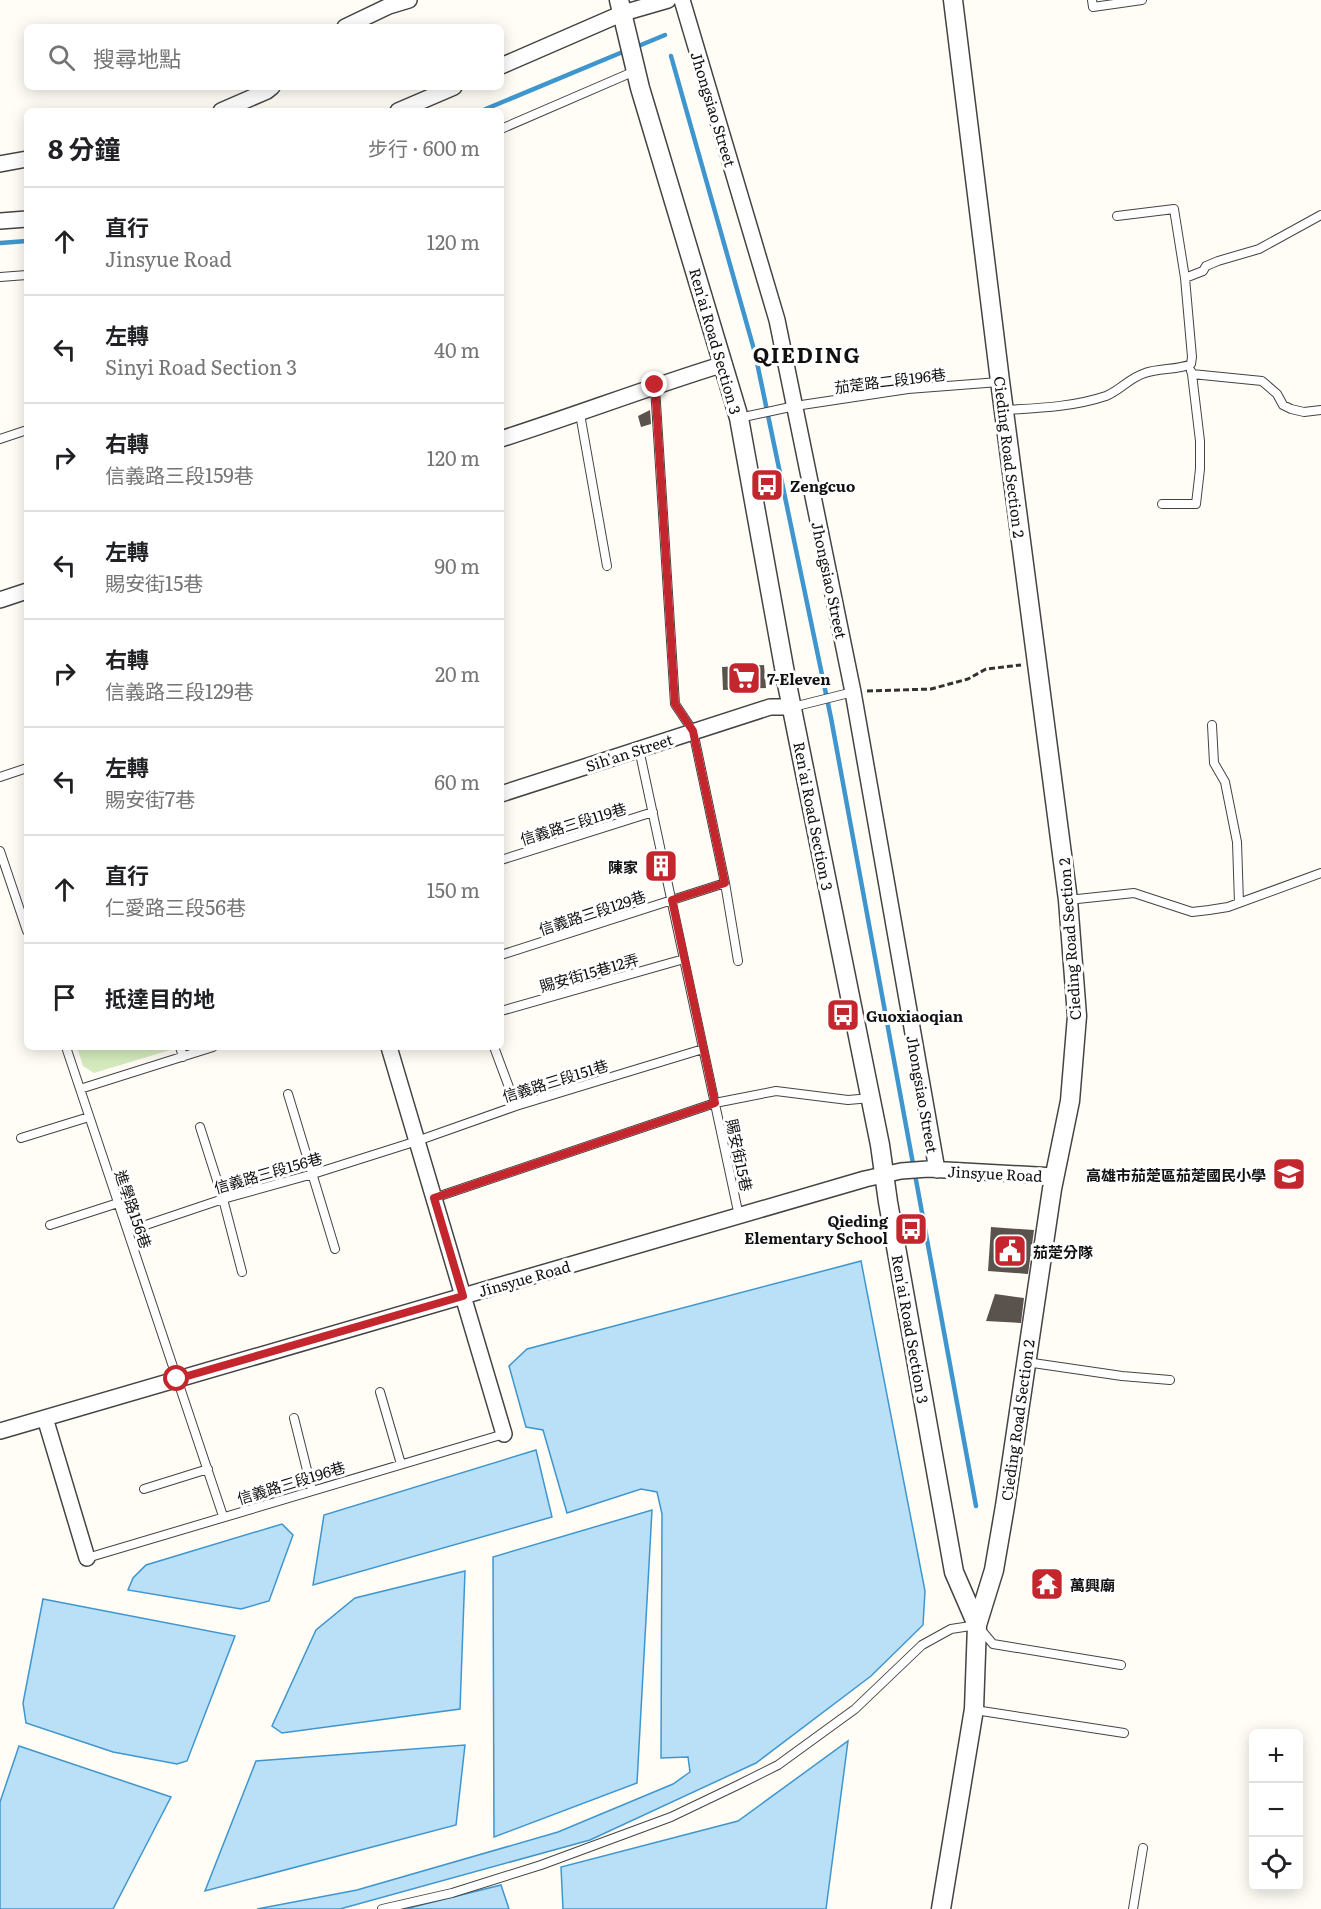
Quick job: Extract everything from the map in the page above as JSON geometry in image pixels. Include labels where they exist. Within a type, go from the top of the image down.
[{"type":"street","points":[[351,24],[389,6],[409,0]]},
{"type":"street","points":[[504,65],[621,7],[668,0]]},
{"type":"street","name":"Jhongsiao Street","points":[[682,0],[777,320],[790,408],[847,694],[932,1170]]},
{"type":"street","name":"Cieding Road Section 2","points":[[941,1909],[974,1709],[977,1625],[994,1570],[1055,1176],[1070,1101],[1077,1016],[1068,900],[953,0]]},
{"type":"street","name":"Ren'ai Road Section 3","points":[[621,7],[635,71],[724,364],[747,416],[787,684],[871,1098],[892,1173],[954,1572],[977,1625]]},
{"type":"street","points":[[228,108],[268,90]]},
{"type":"street","points":[[405,108],[447,90]]},
{"type":"street","points":[[0,164],[24,160]]},
{"type":"street","points":[[0,221],[24,219]]},
{"type":"street","points":[[504,438],[580,414],[655,385],[724,364]]},
{"type":"street","points":[[0,600],[24,592]]},
{"type":"street","name":"Sih'an Street","points":[[504,793],[770,707],[793,707]]},
{"type":"street","points":[[390,1050],[504,1434]]},
{"type":"street","name":"Jinsyue Road","points":[[0,1431],[892,1173],[932,1170],[1055,1176]]},
{"type":"street","points":[[45,1418],[87,1558]]},
{"type":"lane","points":[[1092,0],[1093,7],[1142,0]]},
{"type":"lane","points":[[504,128],[635,71]]},
{"type":"lane","points":[[1117,216],[1174,210],[1185,278],[1191,364],[1200,441],[1200,469],[1196,504],[1162,504]]},
{"type":"lane","points":[[1185,278],[1203,271],[1206,266],[1218,261],[1259,249],[1321,215]]},
{"type":"lane","points":[[0,277],[24,275]]},
{"type":"lane","points":[[1005,410],[1066,406],[1106,395],[1130,379],[1147,372],[1185,367],[1191,364]]},
{"type":"lane","points":[[1192,374],[1262,381],[1277,394],[1283,405],[1291,410],[1304,412],[1321,410]]},
{"type":"lane","name":"茄萣路二段196巷","points":[[747,416],[908,389],[1000,381]]},
{"type":"lane","points":[[655,385],[675,704],[693,731],[725,883],[738,961]]},
{"type":"lane","points":[[580,414],[607,566]]},
{"type":"lane","points":[[0,439],[24,431]]},
{"type":"lane","points":[[793,707],[847,694]]},
{"type":"lane","points":[[1212,724],[1214,763],[1225,782],[1237,842],[1239,903]]},
{"type":"lane","name":"賜安街15巷","points":[[639,749],[739,1216]]},
{"type":"lane","points":[[0,777],[24,769]]},
{"type":"lane","name":"信義路三段119巷","points":[[504,859],[653,812]]},
{"type":"lane","points":[[0,851],[24,923]]},
{"type":"lane","points":[[1068,900],[1134,892],[1192,912],[1228,907],[1321,873]]},
{"type":"lane","name":"信義路三段129巷","points":[[504,954],[725,883]]},
{"type":"lane","name":"賜安街15巷12弄","points":[[504,1010],[684,959]]},
{"type":"lane","name":"信義路三段151巷","points":[[417,1141],[516,1106],[703,1048]]},
{"type":"lane","name":"進學路156巷","points":[[67,1050],[223,1516]]},
{"type":"lane","points":[[181,1050],[183,1057]]},
{"type":"lane","points":[[80,1089],[204,1050]]},
{"type":"lane","points":[[495,1050],[516,1106]]},
{"type":"lane","points":[[434,1198],[715,1103],[776,1091],[848,1100],[871,1098]]},
{"type":"lane","points":[[288,1094],[335,1249]]},
{"type":"lane","points":[[21,1138],[89,1116]]},
{"type":"lane","points":[[200,1127],[223,1199],[242,1272]]},
{"type":"lane","name":"信義路三段156巷","points":[[128,1231],[223,1199],[313,1174],[417,1141]]},
{"type":"lane","points":[[50,1225],[118,1203]]},
{"type":"lane","points":[[1026,1362],[1122,1376],[1170,1380]]},
{"type":"lane","points":[[380,1392],[401,1464]]},
{"type":"lane","points":[[294,1418],[312,1490]]},
{"type":"lane","name":"信義路三段196巷","points":[[87,1558],[504,1434]]},
{"type":"lane","points":[[144,1490],[208,1468]]},
{"type":"lane","points":[[382,1909],[452,1893],[541,1864],[671,1817],[740,1784],[778,1765],[855,1709],[922,1645],[951,1629],[977,1625],[993,1644],[1121,1665]]},
{"type":"lane","points":[[974,1709],[1124,1732]]},
{"type":"lane","points":[[1133,1909],[1143,1848]]},
{"type":"path","points":[[847,694],[931,689],[968,679],[986,669],[1037,663]]},
{"type":"green space","points":[[78,1050],[170,1050],[94,1073],[83,1066]]},
{"type":"water","points":[[861,1261],[925,1591],[923,1625],[871,1676],[756,1763],[590,1840],[340,1909],[257,1909],[357,1890],[558,1832],[673,1784],[690,1772],[688,1757],[661,1758],[662,1514],[657,1492],[641,1489],[567,1513],[543,1430],[526,1427],[509,1366],[527,1349]]},
{"type":"water","points":[[536,1450],[552,1517],[313,1585],[324,1515]]},
{"type":"water","points":[[652,1510],[637,1783],[494,1837],[493,1557]]},
{"type":"water","points":[[282,1524],[293,1535],[269,1601],[241,1609],[128,1590],[133,1578],[146,1565]]},
{"type":"water","points":[[465,1571],[460,1709],[282,1733],[272,1726],[316,1630],[355,1598]]},
{"type":"water","points":[[43,1599],[235,1636],[187,1761],[177,1764],[113,1752],[26,1723],[23,1703]]},
{"type":"water","points":[[848,1741],[826,1909],[563,1909],[561,1867],[738,1821]]},
{"type":"water","points":[[465,1745],[456,1825],[205,1891],[256,1761]]},
{"type":"water","points":[[19,1746],[171,1797],[113,1909],[0,1909],[0,1802]]},
{"type":"water","points":[[501,1885],[509,1909],[405,1909]]},
{"type":"building","points":[[650,410],[651,424],[641,427],[638,416]]},
{"type":"building","name":"7-Eleven","points":[[764,665],[766,688],[723,690],[722,667]]},
{"type":"building","points":[[991,1227],[1034,1230],[1028,1274],[988,1271]]},
{"type":"building","points":[[995,1294],[1024,1298],[1021,1323],[986,1321]]},
{"type":"waterway","points":[[636,47],[665,35]]},
{"type":"waterway","points":[[488,108],[625,51]]},
{"type":"waterway","points":[[671,56],[755,353],[831,718],[976,1506]]},
{"type":"waterway","points":[[0,243],[24,241]]},
{"type":"place","name":"Zengcuo","points":[[767,485]]},
{"type":"place","name":"7-Eleven","points":[[744,678]]},
{"type":"place","name":"陳家","points":[[661,866]]},
{"type":"place","name":"Guoxiaoqian","points":[[843,1015]]},
{"type":"place","name":"高雄市茄萣區茄萣國民小學","points":[[1289,1174]]},
{"type":"place","name":"Qieding Elementary School","points":[[911,1229]]},
{"type":"place","name":"茄萣分隊","points":[[1010,1251]]},
{"type":"place","name":"萬興廟","points":[[1047,1584]]},
{"type":"district","name":"QIEDING","points":[[807,353]]},
{"type":"route","points":[[177,1379],[463,1296],[434,1198],[715,1103],[672,900],[725,883],[693,731],[675,704],[655,385]]}]
